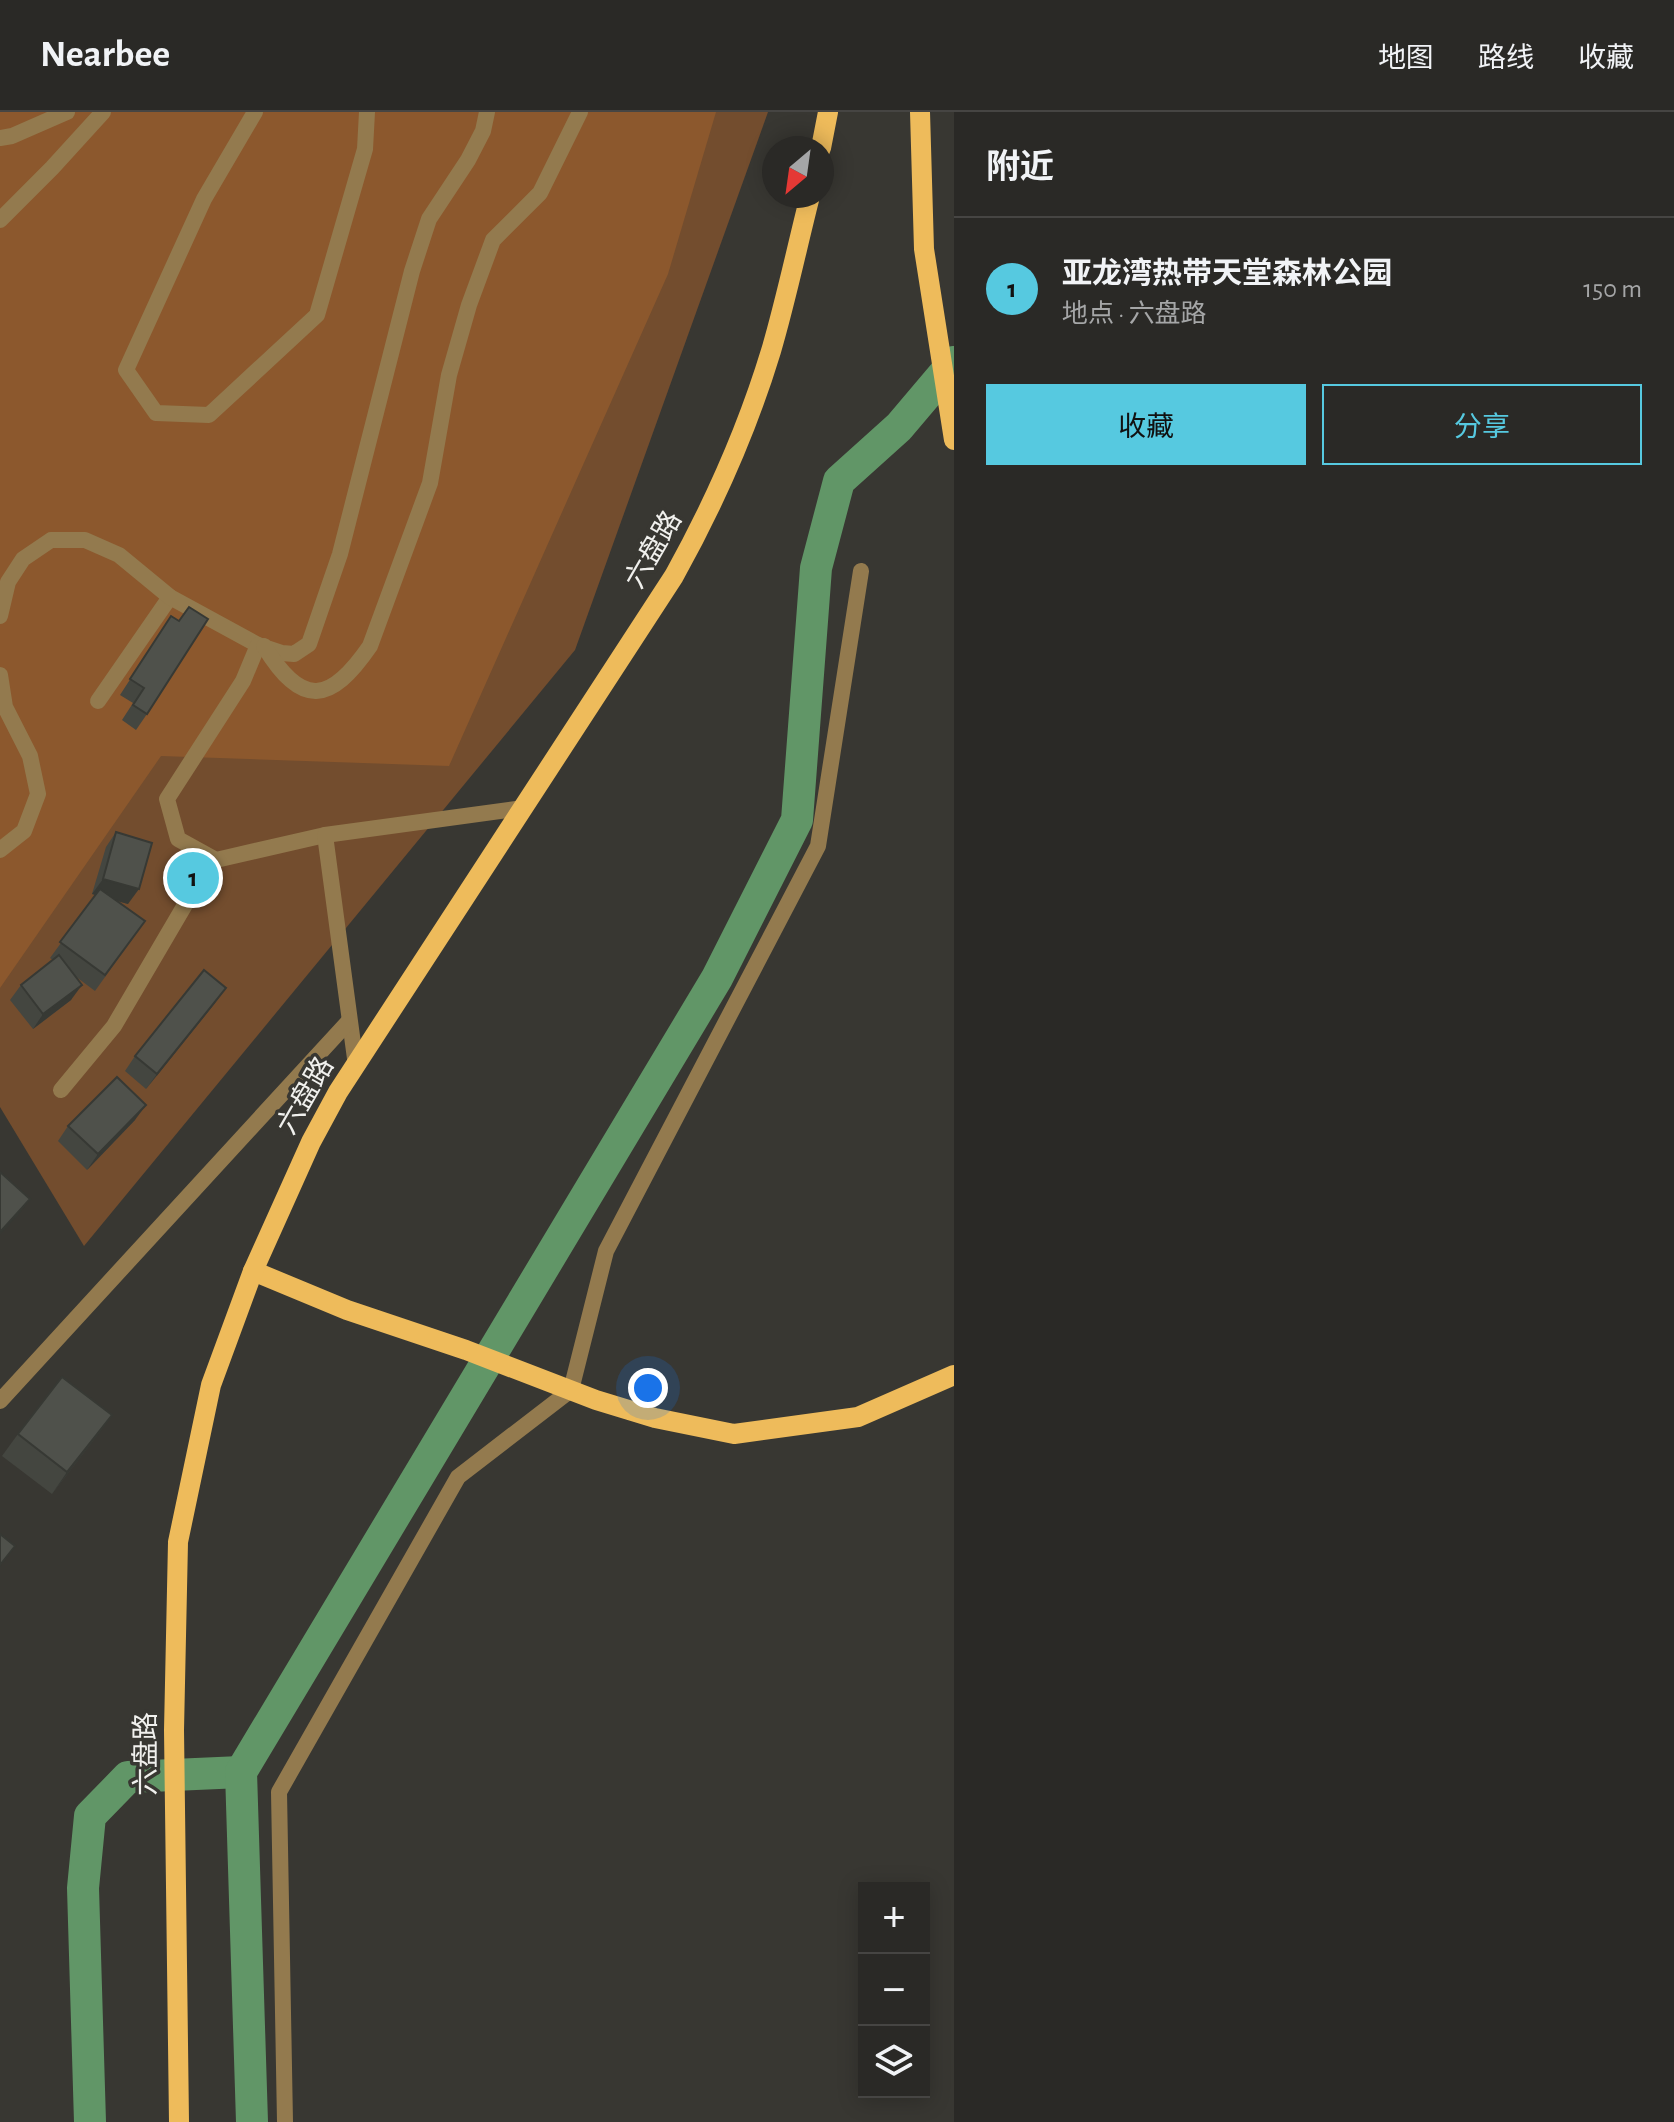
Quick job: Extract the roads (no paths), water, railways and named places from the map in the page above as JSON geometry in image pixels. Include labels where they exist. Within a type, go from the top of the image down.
[{"type":"main road","points":[[823,136],[828,112]]},
{"type":"main road","points":[[920,112],[924,249],[954,440]]},
{"type":"main road","name":"六盘路","points":[[179,2122],[174,1730],[178,1542],[211,1385],[253,1271],[311,1142],[356,1066],[674,576],[704,521],[729,466],[767,363],[807,208]]},
{"type":"main road","points":[[253,1271],[347,1310],[571,1390],[655,1418],[734,1434],[858,1417],[954,1375]]},
{"type":"street","points":[[0,138],[45,124],[67,112]]},
{"type":"street","points":[[0,220],[103,112]]},
{"type":"street","points":[[255,112],[204,199],[126,370],[156,413],[209,415],[317,315],[365,149],[367,112]]},
{"type":"street","points":[[0,616],[8,582],[23,559],[51,540],[85,540],[119,555],[170,597],[261,645],[294,654],[309,644],[340,554],[412,271],[429,219],[468,160],[483,131],[487,112]]},
{"type":"street","points":[[261,645],[280,673],[306,691],[328,691],[357,666],[370,646],[430,483],[449,375],[469,305],[493,240],[540,193],[580,112]]},
{"type":"street","points":[[285,2122],[279,1792],[458,1477],[571,1390],[606,1251],[818,846],[861,571]]},
{"type":"street","points":[[98,701],[170,597]]},
{"type":"street","points":[[216,860],[178,839],[167,799],[243,681],[261,645]]},
{"type":"street","points":[[0,675],[5,707],[30,756],[38,794],[24,831],[0,850]]},
{"type":"street","points":[[61,1090],[114,1026],[189,898],[216,860],[325,835],[523,808]]},
{"type":"street","points":[[325,835],[356,1066]]},
{"type":"street","points":[[1,1398],[349,1021]]},
{"type":"waterway","points":[[252,2122],[241,1772],[717,978],[797,820],[816,568],[839,481],[899,427],[954,362]]},
{"type":"waterway","points":[[90,2122],[83,1888],[90,1816],[128,1777],[241,1772]]},
{"type":"place","name":"亚龙湾热带天堂森林公园","points":[[193,878]]}]
